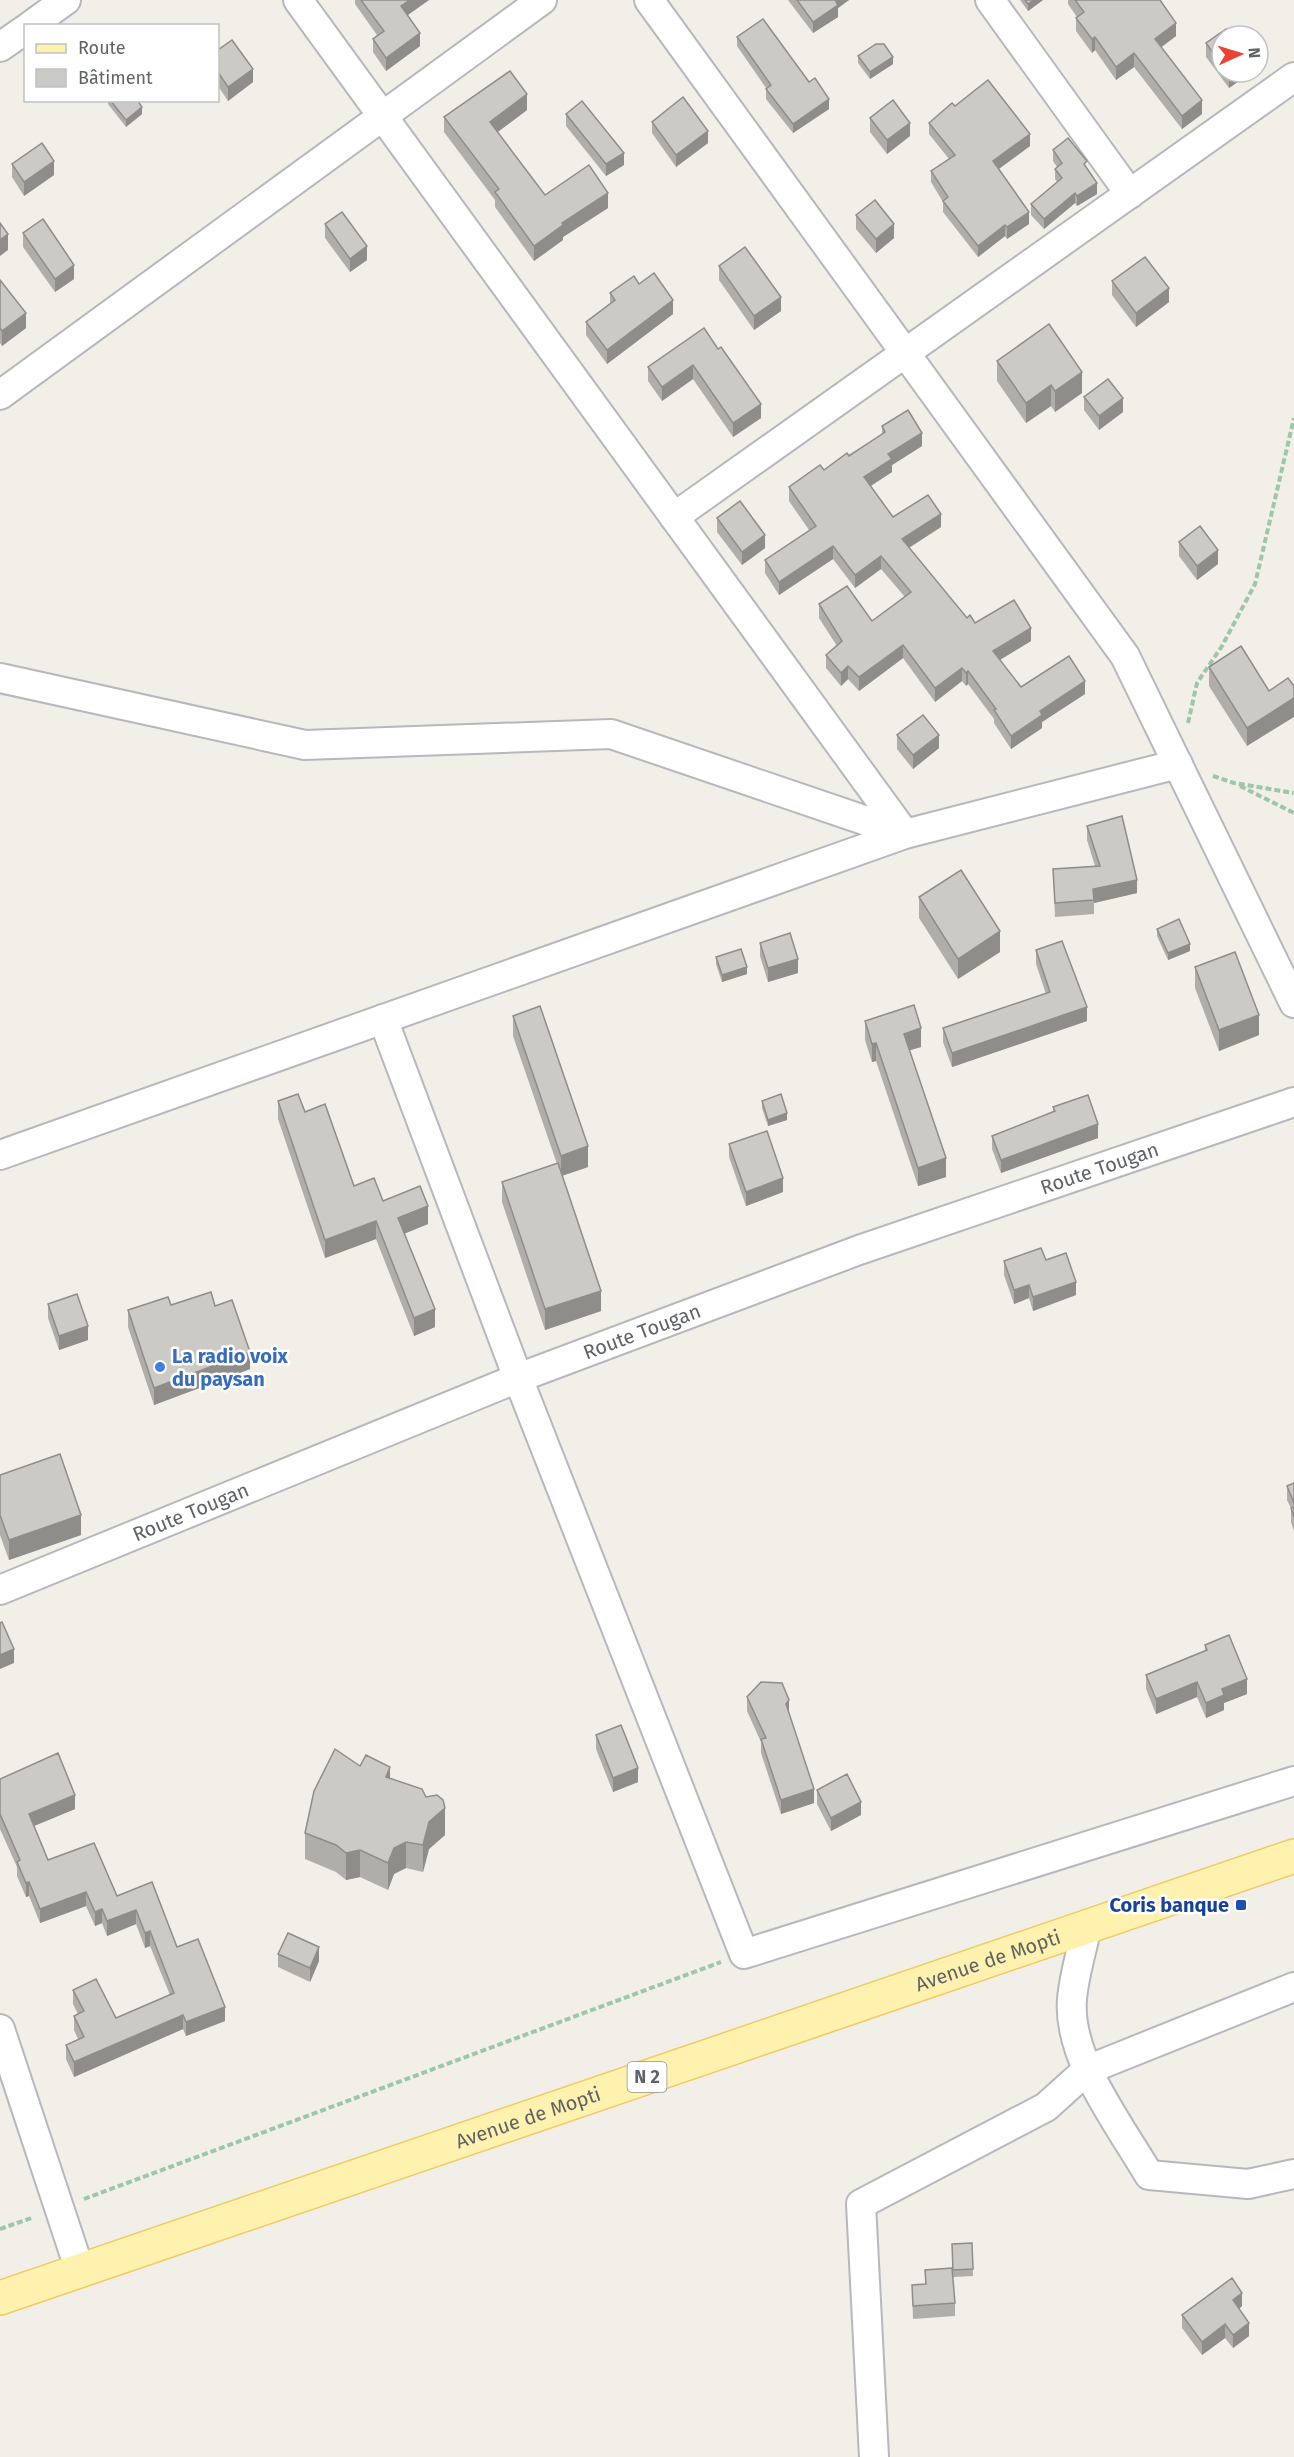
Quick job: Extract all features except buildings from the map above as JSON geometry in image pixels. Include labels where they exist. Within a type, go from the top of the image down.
[{"type":"main road","name":"Avenue de Mopti","points":[[0,2298],[1294,1856]]},
{"type":"street","points":[[33,24],[66,0]]},
{"type":"street","points":[[298,0],[905,834]]},
{"type":"street","points":[[0,396],[542,0]]},
{"type":"street","points":[[649,0],[1125,656],[1294,1003]]},
{"type":"street","points":[[990,0],[1130,194]]},
{"type":"street","points":[[0,47],[24,30]]},
{"type":"street","points":[[674,517],[1294,77]]},
{"type":"street","points":[[0,678],[305,745],[611,734],[905,834]]},
{"type":"street","points":[[0,1155],[905,834],[1178,764]]},
{"type":"street","points":[[383,1019],[519,1378],[744,1954],[1294,1781]]},
{"type":"street","name":"Route Tougan","points":[[0,1590],[519,1378],[859,1250],[1294,1102]]},
{"type":"street","points":[[1087,1926],[1072,1999],[1074,2033],[1087,2070],[1149,2175],[1248,2184],[1294,2174]]},
{"type":"street","points":[[874,2457],[861,2204],[1046,2107],[1087,2070],[1294,1987]]},
{"type":"street","points":[[0,2029],[80,2271]]},
{"type":"path","points":[[1294,418],[1256,584],[1222,646],[1197,683],[1178,764],[1234,783],[1294,813]]},
{"type":"path","points":[[1234,783],[1294,793]]},
{"type":"path","points":[[0,2229],[744,1954]]},
{"type":"place","name":"La radio voix du paysan","points":[[160,1367]]},
{"type":"place","name":"Coris banque","points":[[1241,1905]]}]
